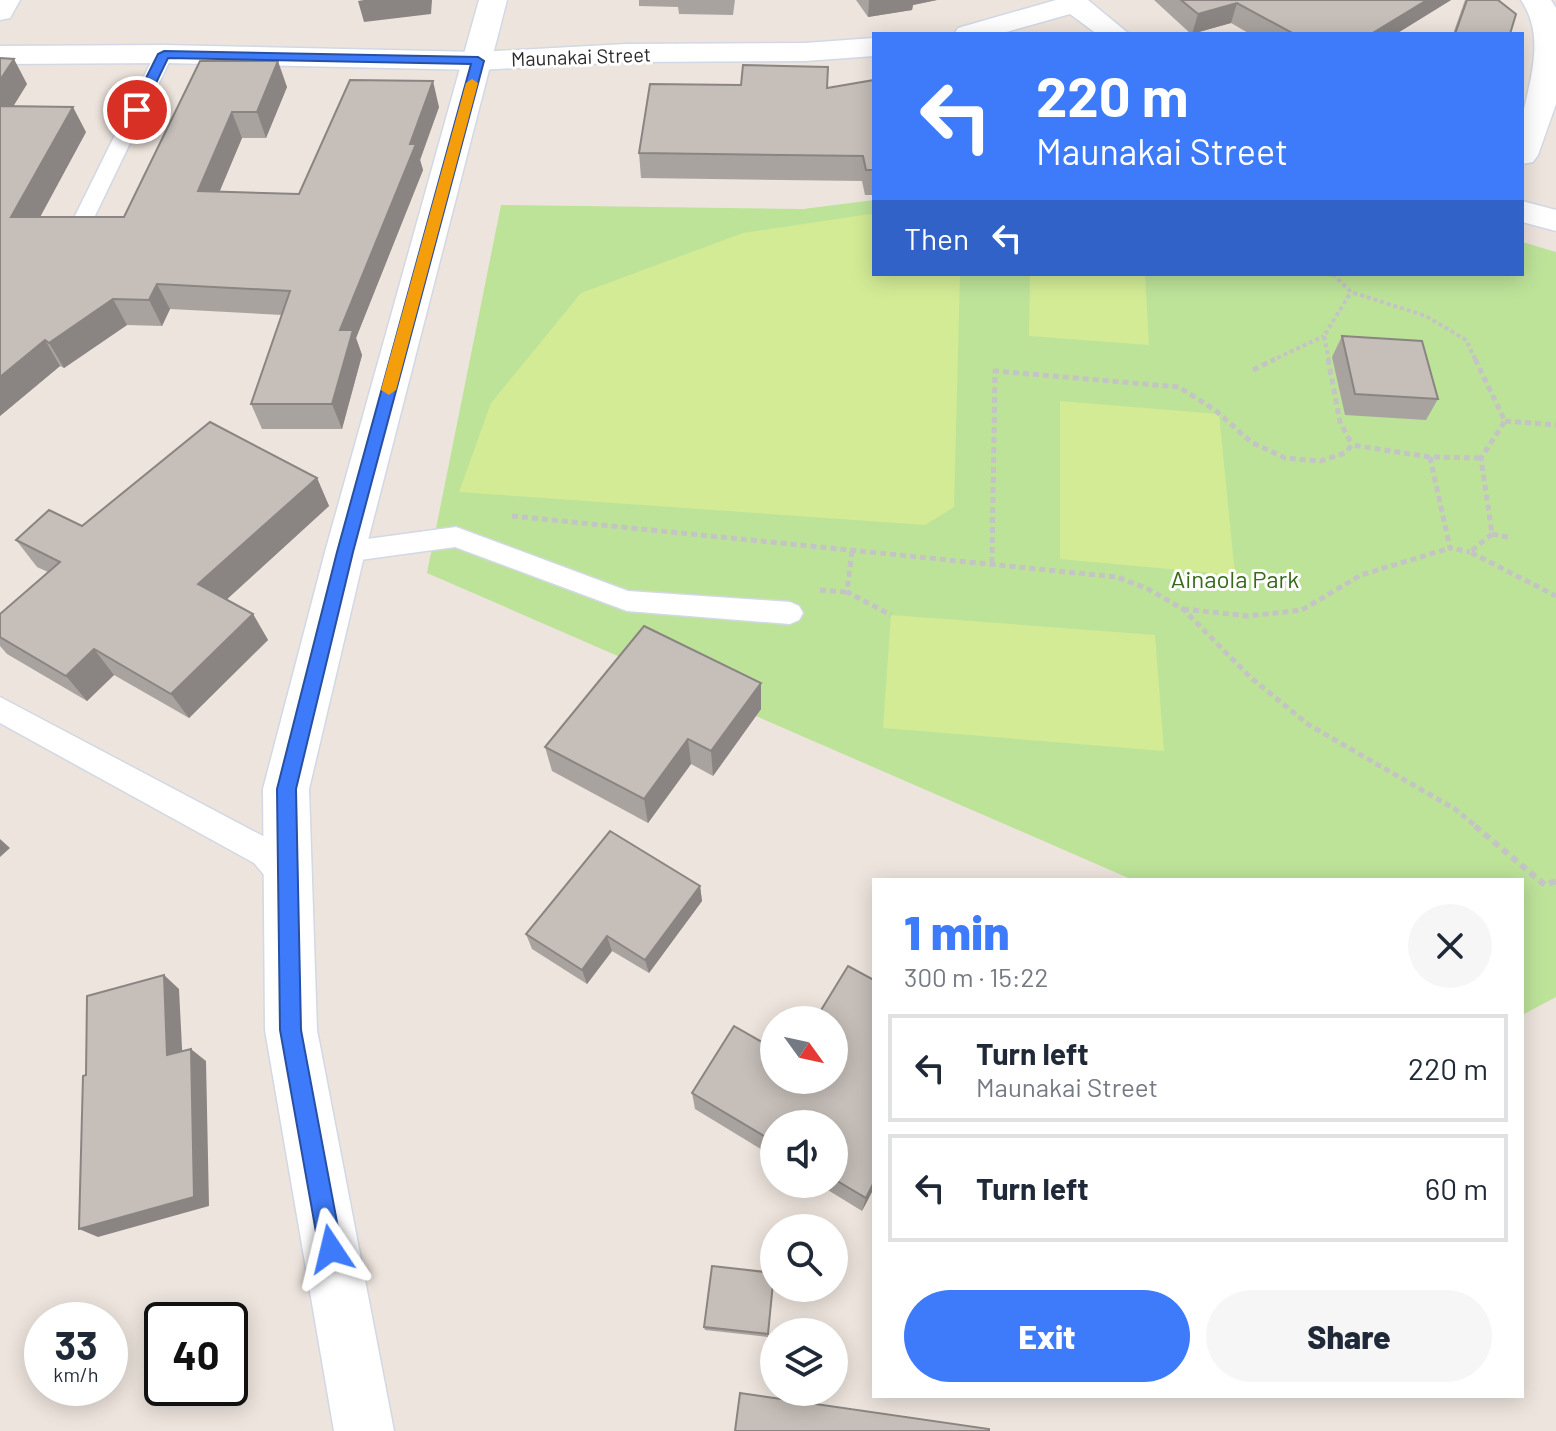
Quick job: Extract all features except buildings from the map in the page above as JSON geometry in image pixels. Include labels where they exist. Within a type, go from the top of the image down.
[{"type":"street","points":[[0,12],[6,0]]},
{"type":"street","points":[[364,1431],[291,1030],[286,789],[345,552],[493,0]]},
{"type":"street","points":[[1524,150],[1544,104],[1552,55],[1543,7],[1535,0]]},
{"type":"street","points":[[974,32],[1072,2],[1112,32]]},
{"type":"street","name":"Maunakai Street","points":[[0,55],[164,54],[478,61],[626,53],[805,52],[872,47]]},
{"type":"street","points":[[1524,212],[1556,221]]},
{"type":"lane","points":[[82,222],[164,54]]},
{"type":"lane","points":[[345,552],[456,537],[627,601],[790,613]]},
{"type":"lane","points":[[0,709],[265,853],[288,880]]},
{"type":"path","points":[[1335,276],[1351,292],[1426,316],[1466,340],[1505,421]]},
{"type":"path","points":[[1253,370],[1324,336],[1351,292]]},
{"type":"path","points":[[1324,336],[1340,422],[1352,445]]},
{"type":"path","points":[[992,563],[995,371],[1179,387],[1215,410],[1251,442],[1285,458],[1320,461],[1345,453],[1352,445]]},
{"type":"path","points":[[1505,421],[1556,425]]},
{"type":"path","points":[[1492,534],[1481,458],[1505,421]]},
{"type":"path","points":[[1352,445],[1430,457],[1481,458]]},
{"type":"path","points":[[1430,457],[1450,548]]},
{"type":"path","points":[[499,515],[1117,577],[1148,589],[1183,609],[1250,677],[1309,725],[1455,809],[1545,885],[1556,881]]},
{"type":"path","points":[[1492,534],[1512,538]]},
{"type":"path","points":[[1470,552],[1492,534]]},
{"type":"path","points":[[1183,609],[1248,616],[1302,610],[1361,575],[1450,548],[1470,552],[1556,596]]},
{"type":"path","points":[[852,550],[847,592],[891,615]]},
{"type":"green space","name":"Ainaola Park","points":[[872,200],[872,276],[1524,276],[1524,243],[1556,252],[1556,997],[1524,1014],[1524,878],[1128,878],[427,573],[501,205],[803,209]]},
{"type":"green space","points":[[870,214],[872,276],[960,276],[954,507],[925,525],[459,492],[491,403],[581,293],[743,233]]},
{"type":"green space","points":[[1030,276],[1145,276],[1149,345],[1029,336]]},
{"type":"green space","points":[[1060,401],[1219,414],[1235,575],[1060,559]]},
{"type":"green space","points":[[891,615],[1155,635],[1164,751],[883,728]]},
{"type":"slow traffic","points":[[389,390],[472,83]]},
{"type":"route","points":[[137,110],[164,54],[478,61],[345,552],[286,789],[291,1030],[331,1249]]}]
